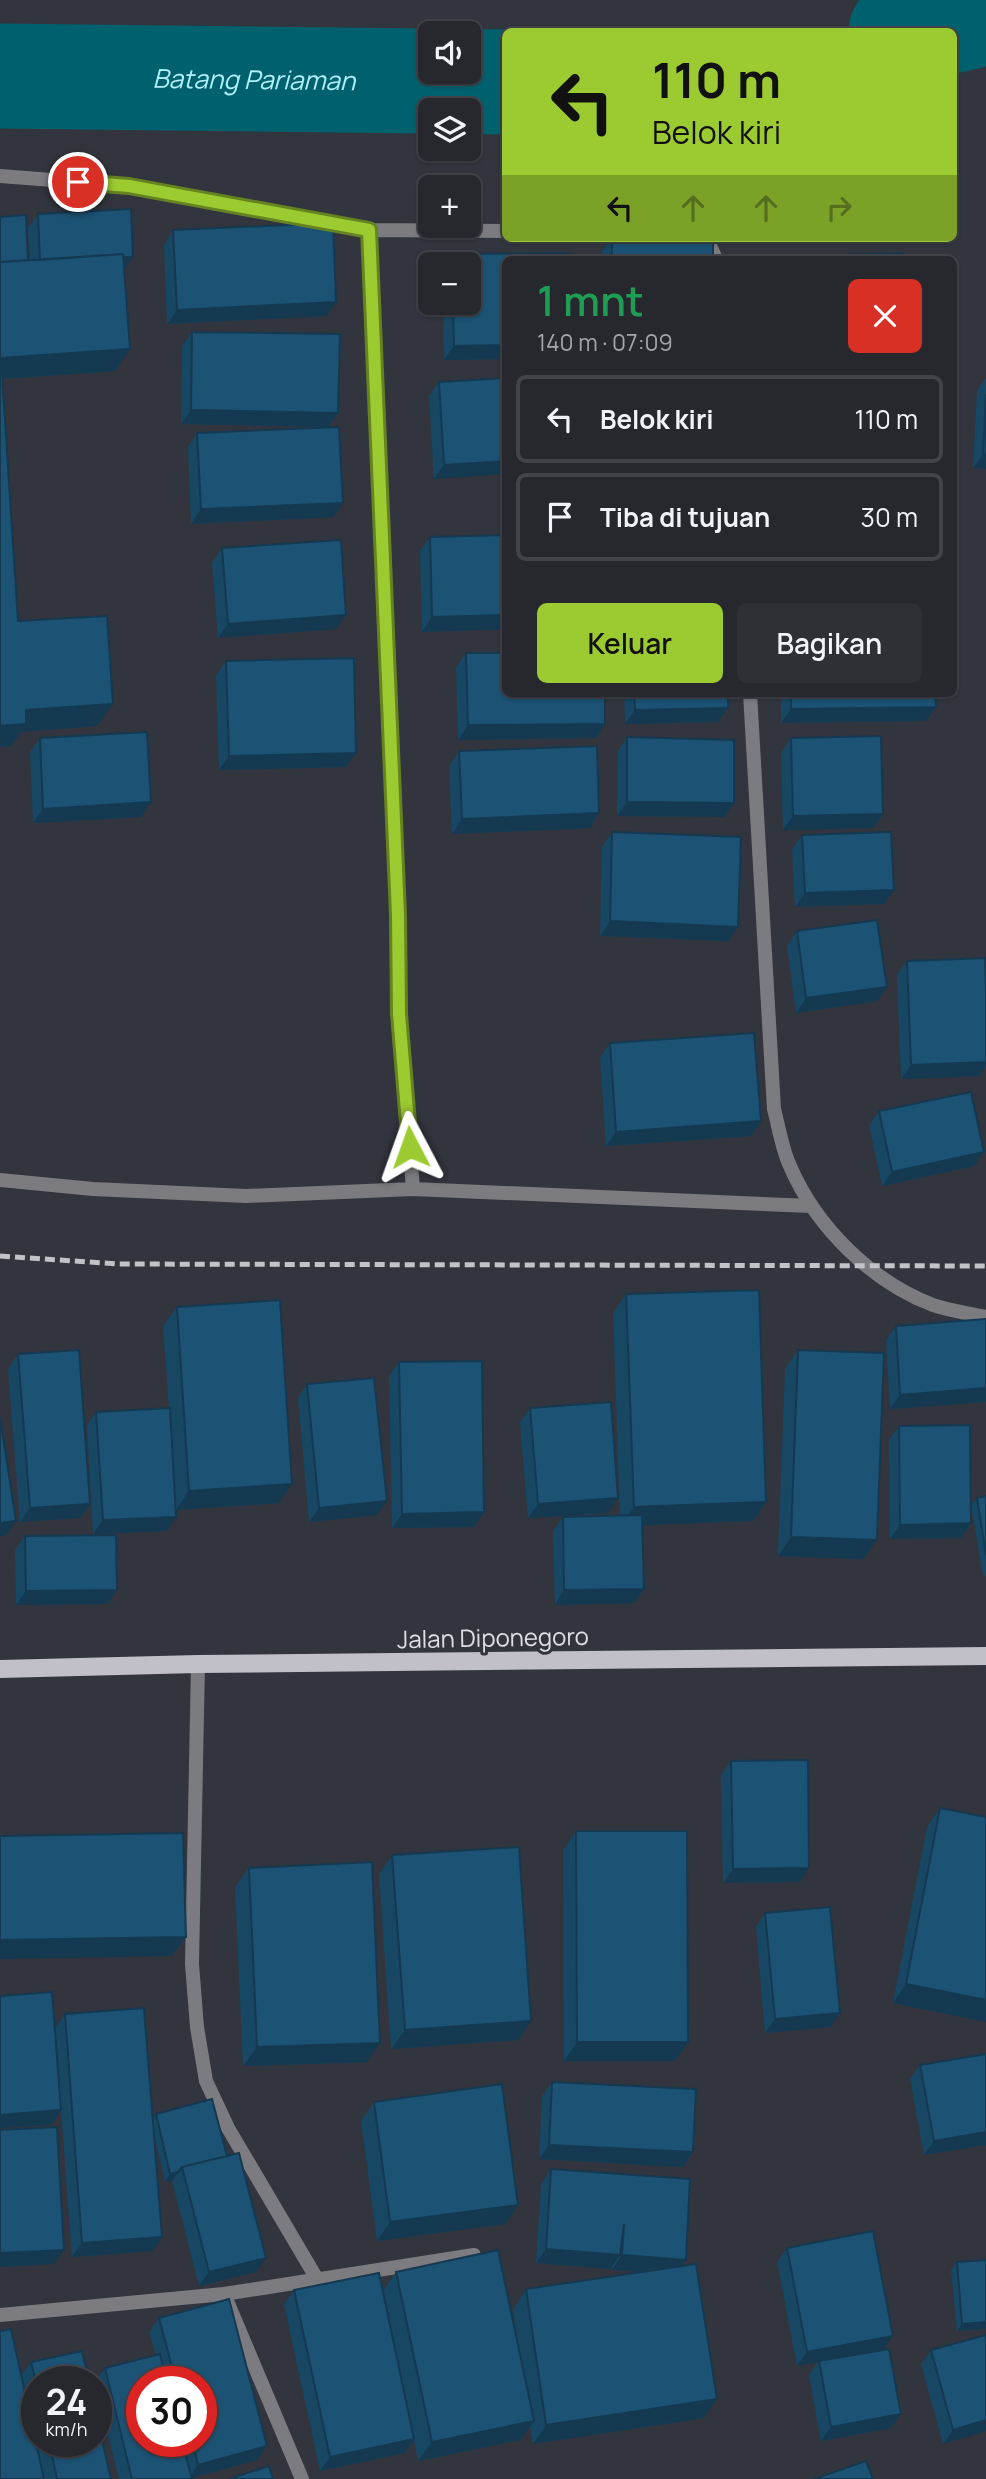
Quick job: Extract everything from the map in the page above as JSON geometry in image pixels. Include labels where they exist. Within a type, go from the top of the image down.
[{"type":"main road","name":"Jalan Diponegoro","points":[[0,1669],[198,1664],[986,1656]]},
{"type":"street","points":[[0,176],[129,186],[369,230],[502,231]]},
{"type":"street","points":[[369,230],[398,914],[399,1014],[413,1189]]},
{"type":"street","points":[[701,242],[711,248],[715,256]]},
{"type":"street","points":[[750,697],[774,1109],[789,1166],[811,1206],[861,1264],[897,1288],[935,1306],[986,1317]]},
{"type":"street","points":[[0,1180],[93,1189],[246,1196],[413,1189],[811,1206]]},
{"type":"street","points":[[198,1664],[192,1964],[197,2027],[206,2081],[228,2128],[317,2279]]},
{"type":"street","points":[[0,2315],[224,2294],[474,2255]]},
{"type":"street","points":[[224,2294],[302,2479]]},
{"type":"building","points":[[131,209],[133,257],[124,257],[123,254],[40,260],[38,214]]},
{"type":"building","points":[[26,215],[28,260],[0,262],[0,217]]},
{"type":"building","points":[[333,223],[336,302],[177,310],[173,230]]},
{"type":"building","points":[[612,242],[713,242],[713,256],[612,256]]},
{"type":"building","points":[[569,253],[569,256],[502,256],[502,345],[454,346],[453,315],[481,315],[481,254]]},
{"type":"building","points":[[903,253],[903,256],[817,256]]},
{"type":"building","points":[[123,254],[130,349],[1,358],[18,621],[107,616],[113,704],[26,710],[26,724],[0,726],[0,262]]},
{"type":"building","points":[[192,332],[340,334],[338,413],[191,410]]},
{"type":"building","points":[[502,378],[502,461],[444,465],[439,382]]},
{"type":"building","points":[[986,394],[986,454],[983,454]]},
{"type":"building","points":[[339,427],[343,503],[201,509],[197,433]]},
{"type":"building","points":[[502,535],[502,615],[432,617],[430,537]]},
{"type":"building","points":[[341,540],[346,615],[228,624],[222,548]]},
{"type":"building","points":[[466,653],[502,653],[502,697],[605,697],[605,724],[468,725]]},
{"type":"building","points":[[354,658],[356,753],[229,756],[226,661]]},
{"type":"building","points":[[634,697],[728,697],[728,708],[635,710]]},
{"type":"building","points":[[791,697],[935,697],[936,707],[791,709]]},
{"type":"building","points":[[147,732],[151,802],[43,809],[40,738]]},
{"type":"building","points":[[881,736],[883,814],[793,816],[791,738]]},
{"type":"building","points":[[627,737],[734,740],[734,803],[627,802]]},
{"type":"building","points":[[597,746],[599,813],[462,819],[459,751]]},
{"type":"building","points":[[612,832],[741,837],[738,927],[610,921]]},
{"type":"building","points":[[891,832],[894,890],[805,893],[802,835]]},
{"type":"building","points":[[877,920],[887,987],[806,998],[797,931]]},
{"type":"building","points":[[985,958],[986,1062],[911,1065],[907,961]]},
{"type":"building","points":[[754,1033],[761,1121],[616,1132],[610,1043]]},
{"type":"building","points":[[971,1092],[984,1152],[892,1172],[879,1111]]},
{"type":"building","points":[[759,1290],[766,1502],[634,1507],[626,1294]]},
{"type":"building","points":[[280,1300],[292,1484],[189,1491],[177,1307]]},
{"type":"building","points":[[986,1319],[986,1388],[900,1395],[896,1326]]},
{"type":"building","points":[[79,1350],[90,1504],[30,1508],[18,1354]]},
{"type":"building","points":[[798,1350],[884,1353],[877,1540],[791,1537]]},
{"type":"building","points":[[482,1361],[484,1512],[402,1514],[399,1362]]},
{"type":"building","points":[[374,1378],[387,1501],[319,1508],[307,1384]]},
{"type":"building","points":[[611,1402],[618,1498],[538,1504],[530,1408]]},
{"type":"building","points":[[170,1408],[176,1517],[103,1520],[96,1412]]},
{"type":"building","points":[[0,1417],[16,1521],[0,1523]]},
{"type":"building","points":[[970,1425],[971,1523],[900,1525],[899,1426]]},
{"type":"building","points":[[986,1496],[986,1555],[977,1498]]},
{"type":"building","points":[[642,1515],[644,1589],[564,1590],[563,1517]]},
{"type":"building","points":[[116,1535],[117,1590],[26,1591],[25,1536]]},
{"type":"building","points":[[808,1760],[809,1868],[733,1869],[731,1761]]},
{"type":"building","points":[[940,1808],[986,1817],[986,2000],[906,1984]]},
{"type":"building","points":[[576,1831],[687,1831],[688,2042],[577,2042]]},
{"type":"building","points":[[183,1833],[186,1937],[0,1940],[0,1836]]},
{"type":"building","points":[[519,1847],[531,2021],[405,2030],[392,1855]]},
{"type":"building","points":[[372,1862],[380,2043],[257,2047],[249,1868]]},
{"type":"building","points":[[830,1907],[840,2013],[775,2019],[765,1913]]},
{"type":"building","points":[[52,1992],[61,2110],[0,2115],[0,1996]]},
{"type":"building","points":[[144,2008],[162,2237],[82,2243],[65,2014]]},
{"type":"building","points":[[986,2054],[986,2132],[934,2141],[920,2065]]},
{"type":"building","points":[[552,2082],[696,2089],[693,2152],[549,2145]]},
{"type":"building","points":[[502,2084],[518,2205],[390,2222],[374,2102]]},
{"type":"building","points":[[212,2099],[227,2156],[182,2167],[178,2172],[170,2174],[156,2114]]},
{"type":"building","points":[[57,2127],[64,2250],[0,2253],[0,2130]]},
{"type":"building","points":[[239,2153],[266,2258],[209,2272],[182,2167]]},
{"type":"building","points":[[551,2169],[690,2179],[686,2260],[622,2255],[624,2224],[620,2255],[546,2249]]},
{"type":"building","points":[[873,2231],[893,2336],[807,2352],[787,2248]]},
{"type":"building","points":[[498,2250],[534,2421],[432,2442],[396,2272]]},
{"type":"building","points":[[986,2260],[986,2322],[962,2324],[957,2262]]},
{"type":"building","points":[[696,2264],[717,2399],[546,2425],[526,2289]]},
{"type":"building","points":[[379,2273],[414,2439],[330,2457],[294,2290]]},
{"type":"building","points":[[229,2299],[267,2446],[198,2465],[196,2457],[217,2457],[217,2366],[172,2366],[159,2318]]},
{"type":"building","points":[[11,2329],[21,2374],[21,2457],[39,2457],[44,2479],[0,2479],[0,2331]]},
{"type":"building","points":[[986,2335],[986,2420],[953,2430],[931,2350]]},
{"type":"building","points":[[889,2349],[901,2414],[831,2427],[819,2361]]},
{"type":"building","points":[[82,2351],[85,2366],[32,2366],[31,2362]]},
{"type":"building","points":[[160,2354],[163,2366],[126,2366],[126,2454],[112,2397],[112,2366]]},
{"type":"building","points":[[52,2457],[106,2457],[111,2479],[57,2479]]},
{"type":"building","points":[[127,2457],[186,2457],[192,2479],[132,2479]]},
{"type":"building","points":[[866,2461],[873,2479],[814,2479]]},
{"type":"building","points":[[269,2466],[273,2479],[229,2479]]},
{"type":"waterway","name":"Batang Pariaman","points":[[919,28],[986,13]]},
{"type":"waterway","name":"Batang Pariaman","points":[[0,76],[502,82]]},
{"type":"railway","points":[[0,1256],[118,1264],[986,1266]]},
{"type":"route","points":[[78,182],[129,186],[369,230],[398,915],[399,1014],[410,1147]]}]
